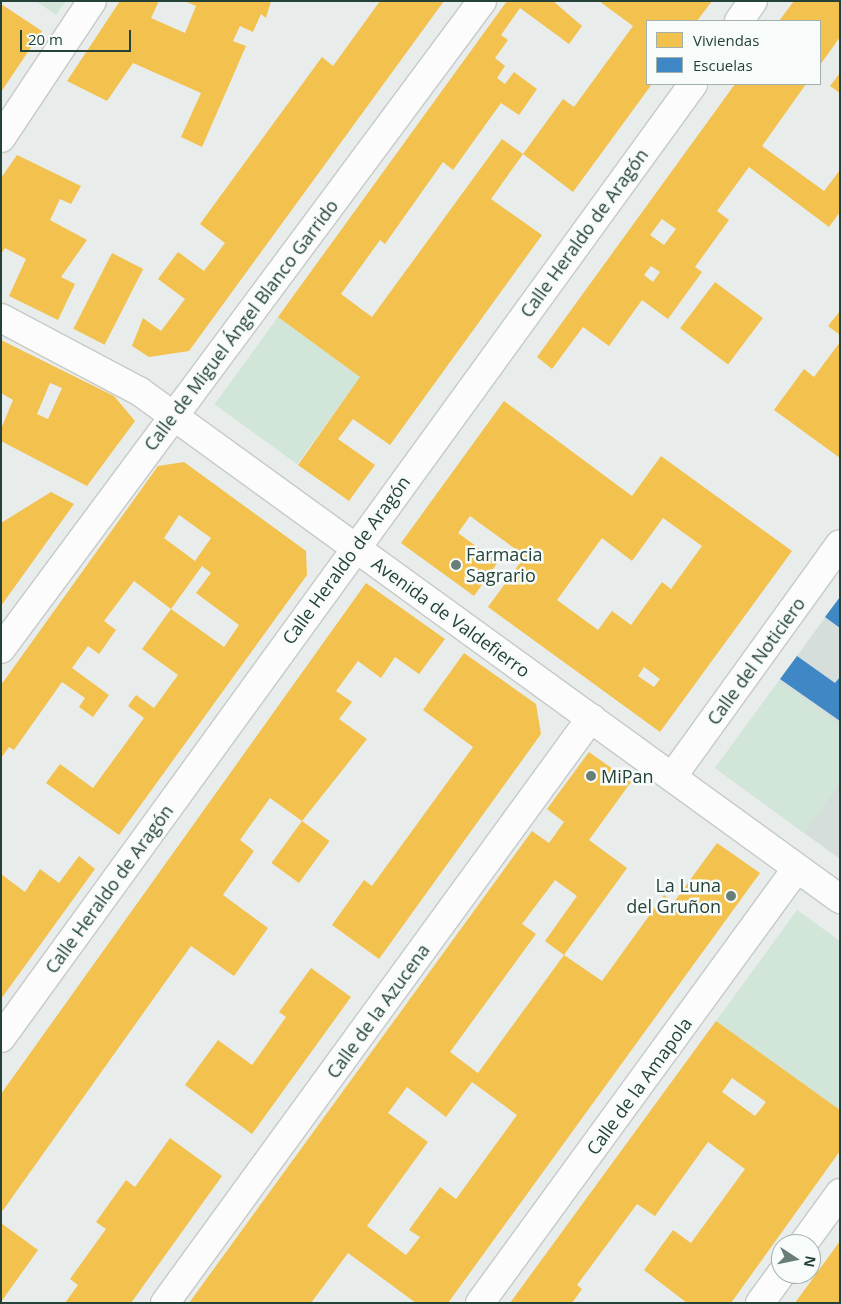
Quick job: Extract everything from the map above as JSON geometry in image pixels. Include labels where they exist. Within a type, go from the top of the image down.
[{"type":"street","points":[[1,138],[92,1]]},
{"type":"street","name":"Calle de Miguel Ángel Blanco Garrido","points":[[1,649],[482,1]]},
{"type":"street","points":[[739,20],[753,1]]},
{"type":"street","name":"Calle Heraldo de Aragón","points":[[1,1038],[355,547],[692,85]]},
{"type":"street","name":"Avenida de Valdefierro","points":[[1,318],[139,391],[174,415],[840,899]]},
{"type":"street","name":"Calle del Noticiero","points":[[672,778],[840,544]]},
{"type":"street","name":"Calle de la Azucena","points":[[166,1303],[591,718]]},
{"type":"street","name":"Calle de la Amapola","points":[[480,1303],[797,868]]},
{"type":"street","points":[[810,1234],[840,1193]]},
{"type":"street","points":[[760,1303],[774,1284]]},
{"type":"shaded area","points":[[840,597],[840,859],[715,768]]},
{"type":"green space","points":[[36,1],[66,1],[56,15]]},
{"type":"green space","points":[[278,317],[361,377],[297,464],[215,404]]},
{"type":"green space","points":[[779,681],[840,724],[840,783],[804,833],[715,768]]},
{"type":"green space","points":[[797,910],[840,941],[840,1110],[716,1021]]},
{"type":"building: Viviendas","points":[[120,1],[159,1],[151,18],[185,33],[196,6],[184,1],[271,1],[266,18],[261,14],[253,32],[240,26],[233,41],[246,46],[202,147],[181,137],[201,93],[133,63],[107,101],[67,81]]},
{"type":"building: Viviendas","points":[[380,1],[444,1],[189,351],[149,357],[132,346],[143,318],[161,331],[185,299],[158,279],[178,252],[204,271],[225,243],[200,224],[322,57],[333,66]]},
{"type":"building: Viviendas","points":[[507,1],[553,1],[582,26],[569,44],[520,8],[501,35],[508,40],[495,58],[505,66],[497,78],[505,84],[514,72],[537,89],[519,115],[501,103],[453,170],[443,162],[385,244],[380,240],[341,294],[372,317],[502,139],[523,154],[491,199],[542,235],[390,445],[353,419],[338,439],[375,465],[349,501],[298,465],[360,377],[278,317]]},
{"type":"building: Viviendas","points":[[599,1],[712,1],[698,20],[646,20],[646,85],[651,85],[573,192],[523,154],[563,99],[574,107],[633,26]]},
{"type":"building: Viviendas","points":[[794,1],[840,1],[840,37],[821,64],[821,20],[780,20]]},
{"type":"building: Viviendas","points":[[1,4],[42,31],[1,92]]},
{"type":"building: Viviendas","points":[[840,73],[840,93],[830,86]]},
{"type":"building: Viviendas","points":[[734,85],[805,85],[762,146],[824,191],[840,170],[840,212],[829,227],[749,167],[717,211],[729,220],[695,267],[702,272],[668,319],[642,300],[609,346],[583,327],[552,369],[537,357]],"holes":[[[662,219],[676,229],[664,245],[650,235]],[[651,266],[660,272],[653,282],[644,275]]]},
{"type":"building: Viviendas","points":[[17,155],[81,186],[71,204],[60,199],[50,220],[87,240],[61,277],[75,284],[58,320],[9,296],[26,259],[5,248],[1,254],[1,178]]},
{"type":"building: Viviendas","points":[[112,253],[143,269],[105,345],[73,329]]},
{"type":"building: Viviendas","points":[[715,282],[763,318],[728,364],[680,328]]},
{"type":"building: Viviendas","points":[[840,311],[840,335],[828,326]]},
{"type":"building: Viviendas","points":[[1,340],[114,396],[135,421],[87,486],[1,441],[1,429],[13,400],[1,393]],"holes":[[[50,383],[62,388],[48,419],[37,414]]]},
{"type":"building: Viviendas","points":[[840,342],[840,458],[774,410],[804,369],[814,377]]},
{"type":"building: Viviendas","points":[[504,401],[632,496],[661,456],[792,551],[660,732],[488,607],[525,556],[470,516],[458,533],[498,562],[474,596],[401,543]],"holes":[[[663,518],[702,546],[671,589],[662,582],[631,625],[612,611],[598,630],[557,600],[602,538],[632,561]],[[644,667],[660,679],[654,687],[638,676]]]},
{"type":"building: Viviendas","points":[[184,462],[306,551],[307,575],[119,835],[46,783],[60,764],[93,788],[144,718],[128,706],[136,695],[154,708],[178,675],[142,649],[171,609],[134,581],[104,621],[116,630],[99,654],[88,646],[72,668],[109,695],[93,717],[79,707],[85,698],[62,682],[14,750],[9,747],[1,758],[1,685],[158,466]],"holes":[[[179,515],[211,538],[195,561],[164,538]],[[202,566],[211,573],[196,593],[239,625],[224,647],[171,609]]]},
{"type":"building: Viviendas","points":[[51,492],[74,504],[1,606],[1,523]]},
{"type":"building: Viviendas","points":[[366,583],[445,639],[419,674],[395,657],[381,678],[358,661],[336,691],[352,702],[339,719],[367,739],[302,821],[270,798],[240,840],[254,851],[223,895],[268,928],[234,976],[191,946],[1,1213],[1,1094]]},
{"type":"building: Viviendas","points":[[464,653],[536,704],[541,734],[379,959],[332,925],[364,880],[372,886],[473,747],[423,710]]},
{"type":"building: Viviendas","points":[[589,752],[631,782],[589,840],[627,868],[564,955],[602,981],[664,895],[674,902],[717,843],[760,873],[448,1303],[416,1303],[348,1253],[311,1303],[189,1303],[532,831],[549,843],[564,822],[547,809]],"holes":[[[555,880],[577,896],[545,941],[564,955],[478,1073],[450,1052],[536,934],[522,924]],[[472,1082],[517,1115],[456,1199],[440,1187],[409,1230],[420,1237],[406,1255],[367,1226],[428,1142],[388,1113],[407,1087],[446,1117]]]},
{"type":"building: Viviendas","points":[[302,821],[330,841],[299,883],[271,863]]},
{"type":"building: Viviendas","points":[[79,856],[95,869],[1,999],[1,874],[25,892],[40,869],[59,883]]},
{"type":"building: Viviendas","points":[[311,968],[351,997],[252,1134],[185,1085],[218,1040],[252,1065],[286,1017],[279,1012]]},
{"type":"building: Viviendas","points":[[716,1021],[840,1110],[840,1151],[780,1234],[771,1234],[771,1247],[731,1303],[687,1303],[644,1270],[673,1230],[691,1243],[745,1169],[708,1142],[655,1216],[637,1204],[577,1285],[582,1289],[572,1303],[510,1303]],"holes":[[[732,1078],[766,1102],[755,1116],[722,1092]]]},
{"type":"building: Viviendas","points":[[170,1138],[222,1176],[131,1303],[65,1303],[78,1285],[70,1279],[106,1229],[96,1222],[126,1180],[135,1187]]},
{"type":"building: Viviendas","points":[[1,1223],[38,1250],[1,1302]]},
{"type":"building: Viviendas","points":[[840,1241],[840,1303],[795,1303],[809,1284],[821,1284],[821,1267]]},
{"type":"building: Escuelas","points":[[840,597],[840,628],[825,617]]},
{"type":"building: Escuelas","points":[[797,656],[835,683],[840,677],[840,721],[780,679]]},
{"type":"place","name":"Farmacia Sagrario","points":[[456,565]]},
{"type":"place","name":"MiPan","points":[[591,776]]},
{"type":"place","name":"La Luna del Gruñon","points":[[731,896]]}]
